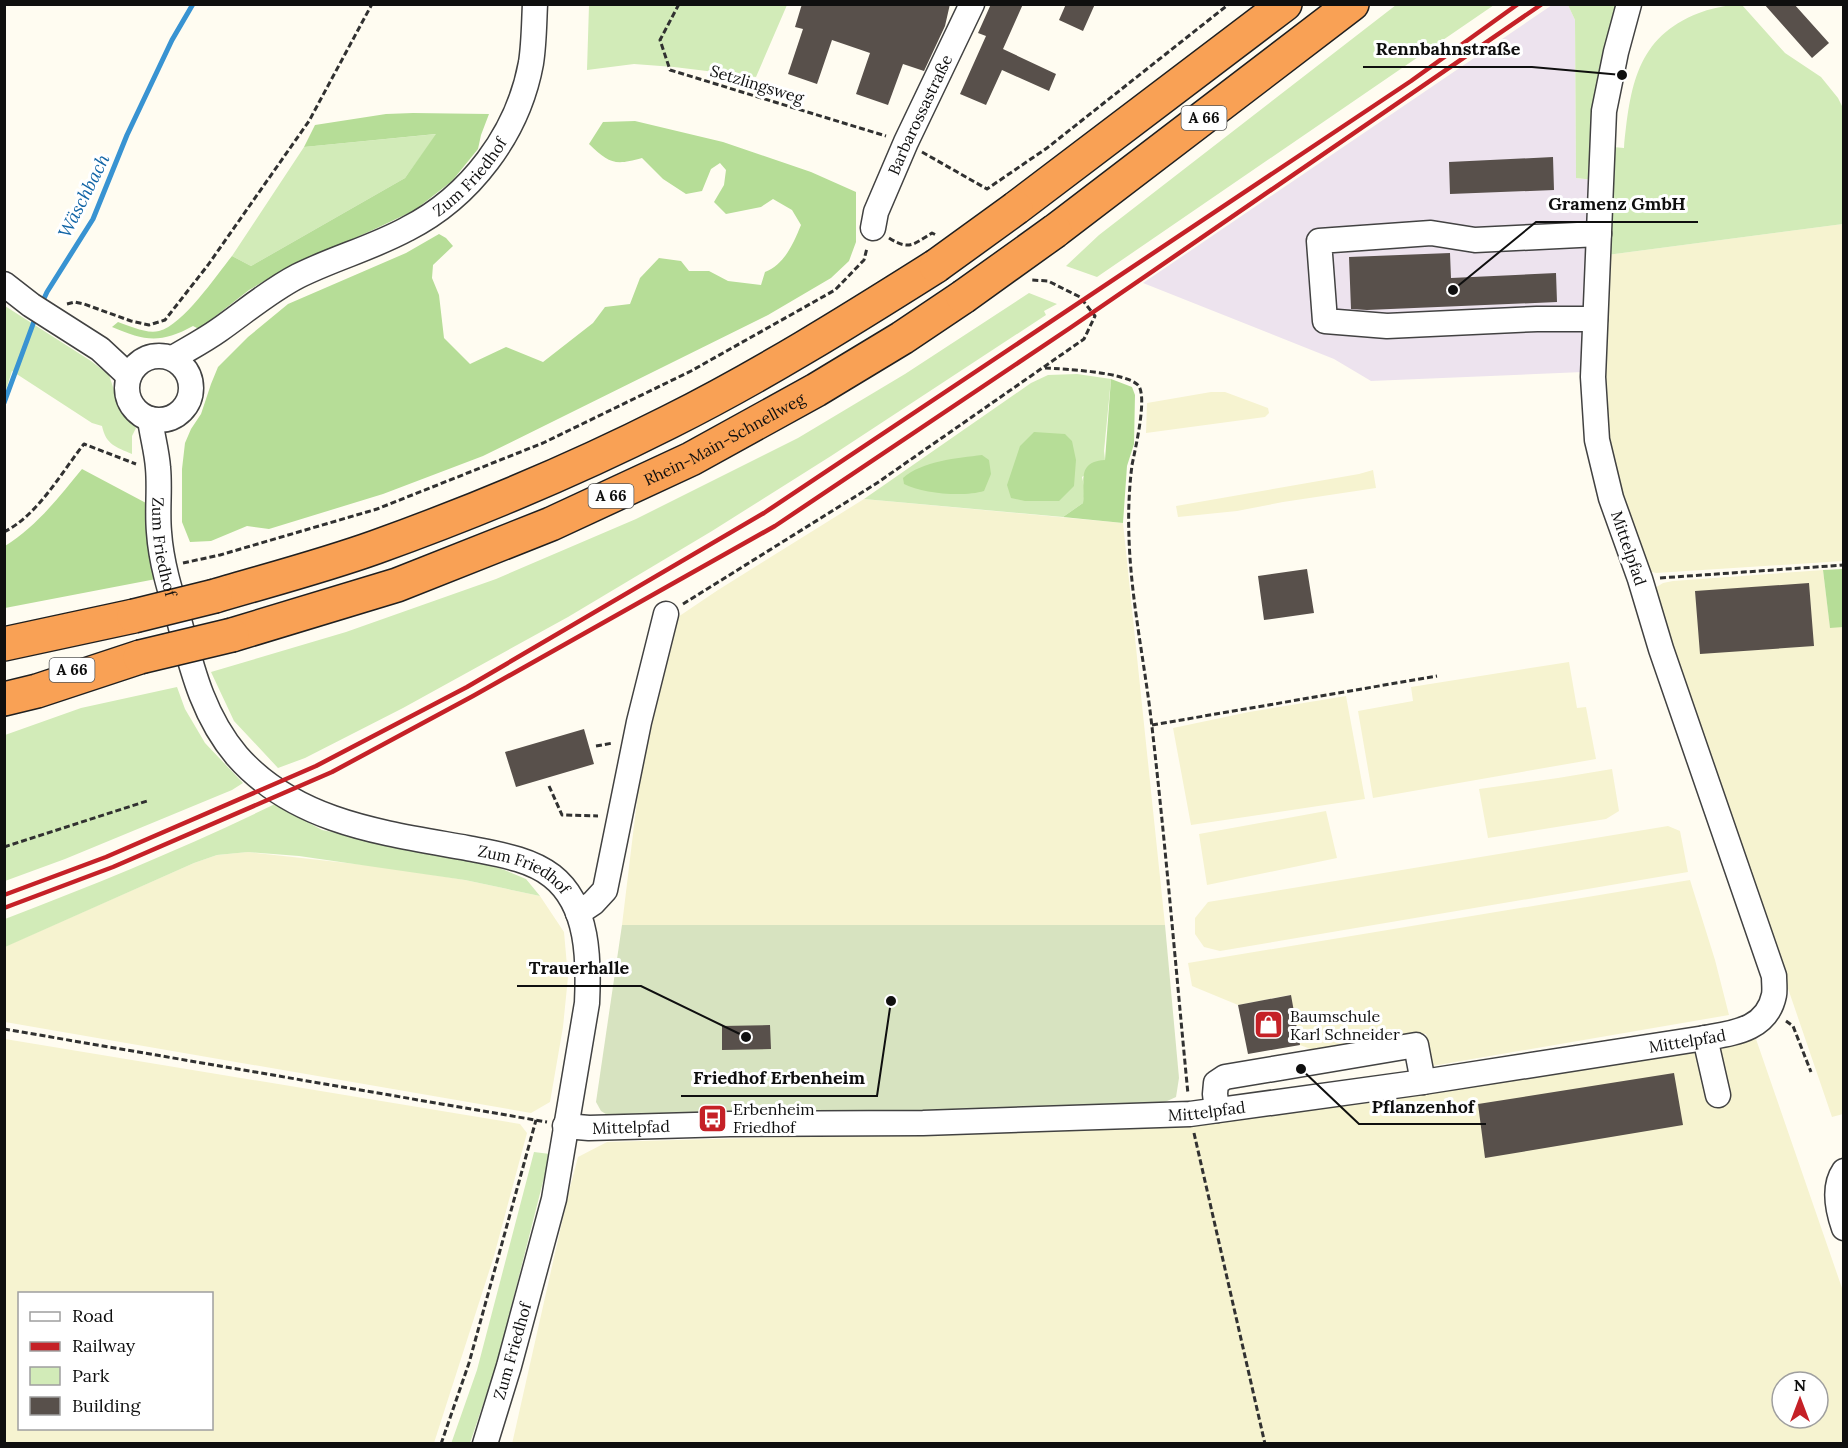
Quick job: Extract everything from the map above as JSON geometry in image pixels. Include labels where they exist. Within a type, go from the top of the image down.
[{"type":"highway","name":"A 66","points":[[4,644],[215,596],[377,547],[528,488],[669,422],[793,355],[923,256],[1016,208],[1285,4]]},
{"type":"highway","name":"Rhein-Main-Schnellweg","points":[[140,657],[232,635],[397,585],[551,524],[690,459],[816,390],[902,338],[963,297],[1055,231],[1352,4]]},
{"type":"highway","name":"A 66","points":[[4,682],[140,657]]},
{"type":"highway","points":[[4,699],[37,691],[140,657]]},
{"type":"street","name":"Zum Friedhof","points":[[181,366],[218,330],[279,286],[384,241],[429,217],[449,202],[480,171],[508,128],[525,87],[534,40],[535,4]]},
{"type":"street","name":"Barbarossastraße","points":[[874,220],[885,188],[972,4]]},
{"type":"street","name":"Mittelpfad","points":[[566,1126],[589,1128],[730,1124],[922,1123],[1190,1114],[1423,1082],[1705,1038],[1741,1031],[1754,1025],[1763,1017],[1774,996],[1774,976],[1611,498],[1597,440],[1593,377],[1604,111],[1629,4]]},
{"type":"street","points":[[1595,319],[1537,319],[1387,326],[1325,321],[1319,241],[1431,233],[1475,240],[1599,234]]},
{"type":"street","points":[[4,284],[47,309],[100,349],[133,370]]},
{"type":"street","points":[[155,356],[164,356],[181,366],[192,389],[188,405],[183,411],[160,419],[136,412],[127,391],[133,370],[155,356]]},
{"type":"street","name":"Zum Friedhof","points":[[160,419],[159,531],[161,548],[188,659],[212,719],[224,738],[249,768],[286,797],[316,813],[429,841],[528,862],[552,876],[566,891],[578,913],[585,941],[588,972],[587,1003],[566,1126],[551,1210],[509,1366],[485,1443]]},
{"type":"street","points":[[578,913],[593,903],[605,890],[639,722],[666,614]]},
{"type":"street","points":[[1705,1038],[1718,1095]]},
{"type":"street","points":[[1217,1110],[1216,1083],[1226,1077],[1416,1044],[1423,1082]]},
{"type":"street","points":[[1844,1171],[1838,1191],[1838,1212],[1844,1228]]},
{"type":"path","points":[[47,309],[75,302],[149,325],[165,320],[208,265],[309,121],[372,4]]},
{"type":"path","name":"Setzlingsweg","points":[[679,4],[660,40],[670,70],[906,142]]},
{"type":"path","points":[[906,142],[987,189],[1047,148],[1229,4]]},
{"type":"path","points":[[178,564],[220,555],[377,509],[543,443],[691,371],[835,290],[864,260],[874,220]]},
{"type":"path","points":[[923,256],[932,232]]},
{"type":"path","points":[[666,614],[877,483],[1084,339],[1095,316],[1080,297],[1048,281],[1023,279]]},
{"type":"path","points":[[1043,368],[1094,372],[1127,379],[1138,384],[1142,392],[1139,438],[1132,465],[1128,518],[1130,562],[1152,725],[1190,1114],[1265,1443]]},
{"type":"path","points":[[4,532],[32,512],[84,444],[139,465],[158,468]]},
{"type":"path","points":[[1640,579],[1844,565]]},
{"type":"path","points":[[1152,725],[1437,676]]},
{"type":"path","points":[[549,786],[562,815],[621,817]]},
{"type":"path","points":[[4,848],[147,801]]},
{"type":"path","points":[[1768,1009],[1793,1026],[1810,1072]]},
{"type":"path","points":[[4,1029],[536,1120],[469,1363],[441,1443]]},
{"type":"shaded area","points":[[1552,5],[1568,5],[1575,20],[1576,178],[1594,180],[1583,372],[1371,381],[1334,359],[1143,283]]},
{"type":"shaded area","points":[[1843,224],[1843,561],[1656,573],[1648,571],[1638,548],[1612,460],[1606,420],[1604,385],[1607,255]]},
{"type":"shaded area","points":[[1211,392],[1225,392],[1268,408],[1269,413],[1265,417],[1146,433],[1147,403]]},
{"type":"shaded area","points":[[1373,470],[1376,488],[1237,511],[1178,517],[1176,506]]},
{"type":"shaded area","points":[[864,499],[1123,523],[1165,925],[622,925],[640,776],[675,619]]},
{"type":"shaded area","points":[[1823,570],[1830,627],[1843,627],[1843,1114],[1832,1117],[1653,594],[1655,588],[1673,581]]},
{"type":"shaded area","points":[[1569,662],[1577,708],[1586,707],[1596,759],[1373,798],[1358,711],[1413,701],[1411,687]]},
{"type":"shaded area","points":[[1346,696],[1365,799],[1191,825],[1173,728],[1249,712]]},
{"type":"shaded area","points":[[1612,769],[1619,811],[1606,819],[1488,838],[1479,789]]},
{"type":"shaded area","points":[[1326,811],[1337,858],[1207,885],[1199,834]]},
{"type":"shaded area","points":[[1668,826],[1680,831],[1688,872],[1220,951],[1204,947],[1195,934],[1195,918],[1208,902]]},
{"type":"shaded area","points":[[248,852],[383,867],[465,880],[540,896],[564,932],[568,977],[563,1027],[550,1102],[531,1113],[5,1022],[4,947],[194,863],[217,855]]},
{"type":"shaded area","points":[[1690,880],[1715,960],[1729,1015],[1432,1066],[1426,1034],[1316,1051],[1300,1045],[1290,995],[1238,1005],[1192,986],[1188,963]]},
{"type":"shaded area","points":[[5,1039],[520,1124],[527,1133],[494,1256],[434,1443],[5,1443]]},
{"type":"shaded area","points":[[1756,1039],[1843,1291],[1843,1443],[512,1444],[578,1157],[607,1142],[1190,1125]]},
{"type":"green space","points":[[589,4],[787,5],[756,77],[634,64],[587,70]]},
{"type":"green space","points":[[1396,5],[1494,5],[1097,277],[1066,266],[1099,235]]},
{"type":"green space","points":[[1568,5],[1617,5],[1613,33],[1599,74],[1595,106],[1594,180],[1576,178],[1575,20]]},
{"type":"green space","points":[[1731,5],[1742,5],[1785,53],[1821,77],[1838,98],[1843,108],[1843,224],[1607,255],[1613,147],[1624,148],[1629,105],[1640,67],[1649,50],[1678,23],[1703,12]]},
{"type":"green space","points":[[386,114],[489,114],[478,149],[452,181],[415,210],[278,273],[249,290],[199,329],[193,326],[171,336],[143,338],[112,327],[118,322],[149,331],[159,331],[168,327],[198,299],[232,256],[251,266],[405,178],[436,134],[304,147],[315,125]]},
{"type":"green space","points":[[635,121],[723,142],[811,172],[856,192],[856,242],[849,261],[831,278],[768,315],[483,456],[383,494],[269,529],[247,526],[211,541],[190,542],[182,522],[182,469],[185,443],[201,414],[218,367],[248,337],[288,304],[406,253],[439,234],[453,246],[433,265],[432,278],[439,295],[444,338],[470,364],[506,347],[543,362],[593,323],[605,307],[630,304],[640,278],[659,258],[681,261],[689,271],[709,271],[728,281],[761,285],[765,272],[778,264],[788,253],[801,225],[792,210],[773,199],[761,207],[726,214],[714,202],[724,185],[726,170],[720,163],[711,169],[702,191],[686,194],[663,179],[642,158],[625,162],[612,161],[589,144],[603,122]]},
{"type":"green space","points":[[437,134],[405,178],[251,266],[232,256],[304,147]]},
{"type":"green space","points":[[1029,293],[1057,304],[1044,311],[1046,315],[712,531],[568,617],[403,708],[305,758],[278,768],[234,721],[211,672],[346,632],[496,579],[636,519],[798,438],[905,374]]},
{"type":"green space","points":[[5,306],[109,375],[119,405],[136,428],[132,436],[132,454],[109,441],[102,426],[92,423],[12,371],[5,393]]},
{"type":"green space","points":[[1077,374],[1111,379],[1105,460],[1082,477],[1085,490],[1083,503],[1063,517],[864,499],[1031,383],[1048,375]]},
{"type":"green space","points":[[1111,379],[1132,387],[1135,395],[1134,444],[1127,466],[1123,523],[1063,517],[1083,503],[1083,481],[1086,469],[1089,465],[1105,460]]},
{"type":"green space","points":[[1034,432],[1065,434],[1072,441],[1076,460],[1074,486],[1059,501],[1025,501],[1011,498],[1007,485],[1020,446]]},
{"type":"green space","points":[[982,455],[989,460],[991,474],[984,491],[966,494],[944,493],[922,490],[904,484],[903,478],[930,464]]},
{"type":"green space","points":[[82,469],[146,503],[148,541],[156,579],[5,608],[5,546],[37,521]]},
{"type":"green space","points":[[1843,569],[1843,627],[1830,628],[1823,570]]},
{"type":"green space","points":[[177,687],[185,709],[205,743],[243,783],[232,790],[65,859],[5,881],[5,735],[81,708]]},
{"type":"green space","points":[[275,804],[322,830],[469,860],[502,869],[526,879],[540,896],[465,880],[299,856],[248,852],[217,855],[194,863],[5,947],[5,919],[141,864]]},
{"type":"green space","points":[[622,925],[1165,925],[1179,1078],[1176,1097],[1147,1106],[614,1119],[601,1111],[596,1102]]},
{"type":"green space","points":[[534,1152],[550,1154],[497,1363],[470,1443],[451,1444],[477,1370]]},
{"type":"building","points":[[802,4],[950,4],[945,26],[924,71],[903,64],[888,105],[856,94],[870,53],[832,40],[817,84],[788,74],[803,29],[795,27]]},
{"type":"building","points":[[991,4],[1023,4],[1003,49],[1056,74],[1049,91],[1002,70],[986,105],[960,94],[986,36],[978,33]]},
{"type":"building","points":[[1066,4],[1095,4],[1083,31],[1059,20]]},
{"type":"building","points":[[1764,4],[1794,4],[1829,43],[1812,58]]},
{"type":"building","points":[[1553,157],[1554,190],[1450,194],[1449,162]]},
{"type":"building","points":[[1450,253],[1451,278],[1556,273],[1557,302],[1351,309],[1349,257]]},
{"type":"building","points":[[1307,569],[1314,613],[1264,620],[1258,576]]},
{"type":"building","points":[[1809,583],[1814,646],[1700,654],[1695,591]]},
{"type":"building","points":[[584,729],[594,764],[516,787],[505,752]]},
{"type":"building","name":"Baumschule Karl Schneider","points":[[1291,995],[1300,1045],[1248,1054],[1238,1005]]},
{"type":"building","points":[[770,1025],[771,1049],[722,1050],[722,1026]]},
{"type":"building","points":[[1674,1073],[1683,1125],[1485,1158],[1478,1104]]},
{"type":"waterway","name":"Wäschbach","points":[[41,305],[93,219],[127,135],[172,40],[193,4]]},
{"type":"waterway","name":"Wäschbach","points":[[4,403],[36,316]]},
{"type":"railway","points":[[4,895],[106,857],[316,766],[467,687],[764,513],[1411,81],[1518,4]]},
{"type":"railway","points":[[4,908],[113,867],[332,772],[473,696],[775,526],[1070,328],[1542,4]]},
{"type":"place","name":"Rennbahnstraße","points":[[1622,75]]},
{"type":"place","name":"Gramenz GmbH","points":[[1453,290]]},
{"type":"place","name":"Friedhof Erbenheim","points":[[891,1001]]},
{"type":"place","name":"Baumschule Karl Schneider","points":[[1269,1025]]},
{"type":"place","name":"Trauerhalle","points":[[746,1037]]},
{"type":"place","name":"Pflanzenhof","points":[[1301,1069]]},
{"type":"place","name":"Erbenheim Friedhof","points":[[712,1118]]}]
